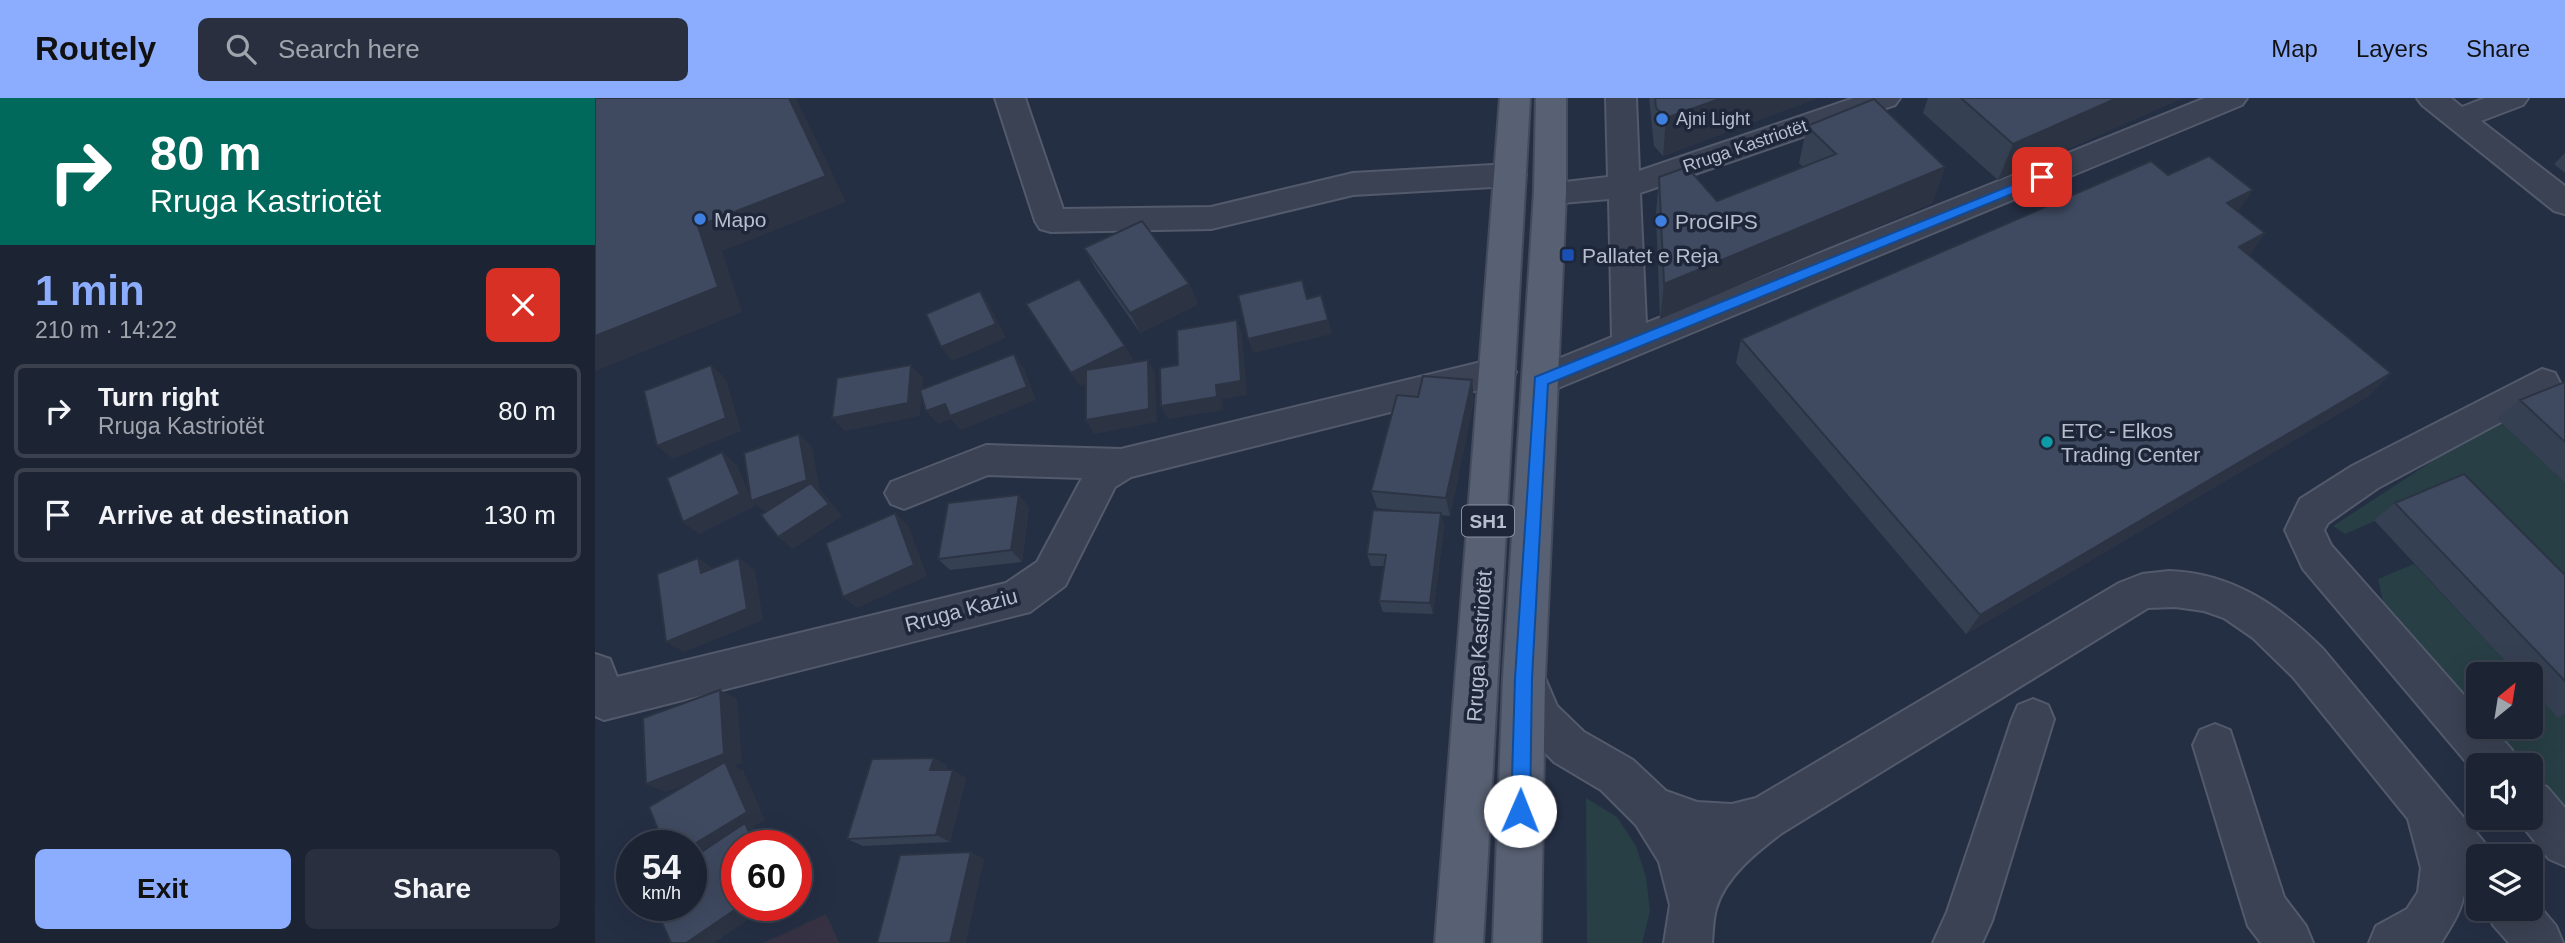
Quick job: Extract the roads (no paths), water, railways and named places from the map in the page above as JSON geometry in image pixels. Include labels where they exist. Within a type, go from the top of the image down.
[{"type":"main road","name":"Rruga Kastriotët","points":[[1459,943],[1515,98]]},
{"type":"main road","name":"SH1","points":[[1517,943],[1524,678],[1541,381],[1552,98]]},
{"type":"street","points":[[1010,98],[1051,221],[1211,218],[1353,184],[1510,175]]},
{"type":"street","points":[[1621,98],[1630,345]]},
{"type":"street","points":[[1541,381],[1630,345],[1958,199],[2232,98]]},
{"type":"street","points":[[2432,98],[2565,203]]},
{"type":"street","points":[[2459,119],[2513,98]]},
{"type":"street","name":"Rruga Kastriotët","points":[[1550,193],[1625,187],[1878,109]]},
{"type":"street","name":"Rruga Kaziu","points":[[599,686],[726,668],[1016,599],[1051,574],[1102,476],[1121,464],[1498,372]]},
{"type":"street","points":[[2487,753],[2317,557],[2304,530],[2314,511],[2365,477],[2542,383]]},
{"type":"street","points":[[904,493],[986,460],[1121,464]]},
{"type":"street","points":[[1690,924],[1710,870],[1732,842],[1766,817],[2120,604],[2142,592],[2169,588],[2201,591],[2234,602],[2260,617],[2308,663],[2466,856]]},
{"type":"street","points":[[1524,678],[1542,720],[1569,747],[1617,775],[1652,809],[1680,853],[1690,924]]},
{"type":"street","points":[[1957,943],[1968,921],[2033,719]]},
{"type":"street","points":[[2215,745],[2265,909],[2289,943]]},
{"type":"street","points":[[2393,943],[2424,926],[2441,899],[2444,868],[2437,841],[2420,800]]},
{"type":"street","points":[[1652,809],[1697,824],[1732,827],[1766,817]]},
{"type":"street","points":[[2543,817],[2565,843]]},
{"type":"street","points":[[2521,921],[2539,943]]},
{"type":"place","name":"Ajni Light","points":[[1662,119]]},
{"type":"place","name":"Mapo","points":[[700,219]]},
{"type":"place","name":"ProGIPS","points":[[1661,221]]},
{"type":"place","name":"Pallatet e Reja","points":[[1568,255]]},
{"type":"place","name":"ETC - Elkos Trading Center","points":[[2047,442]]}]
